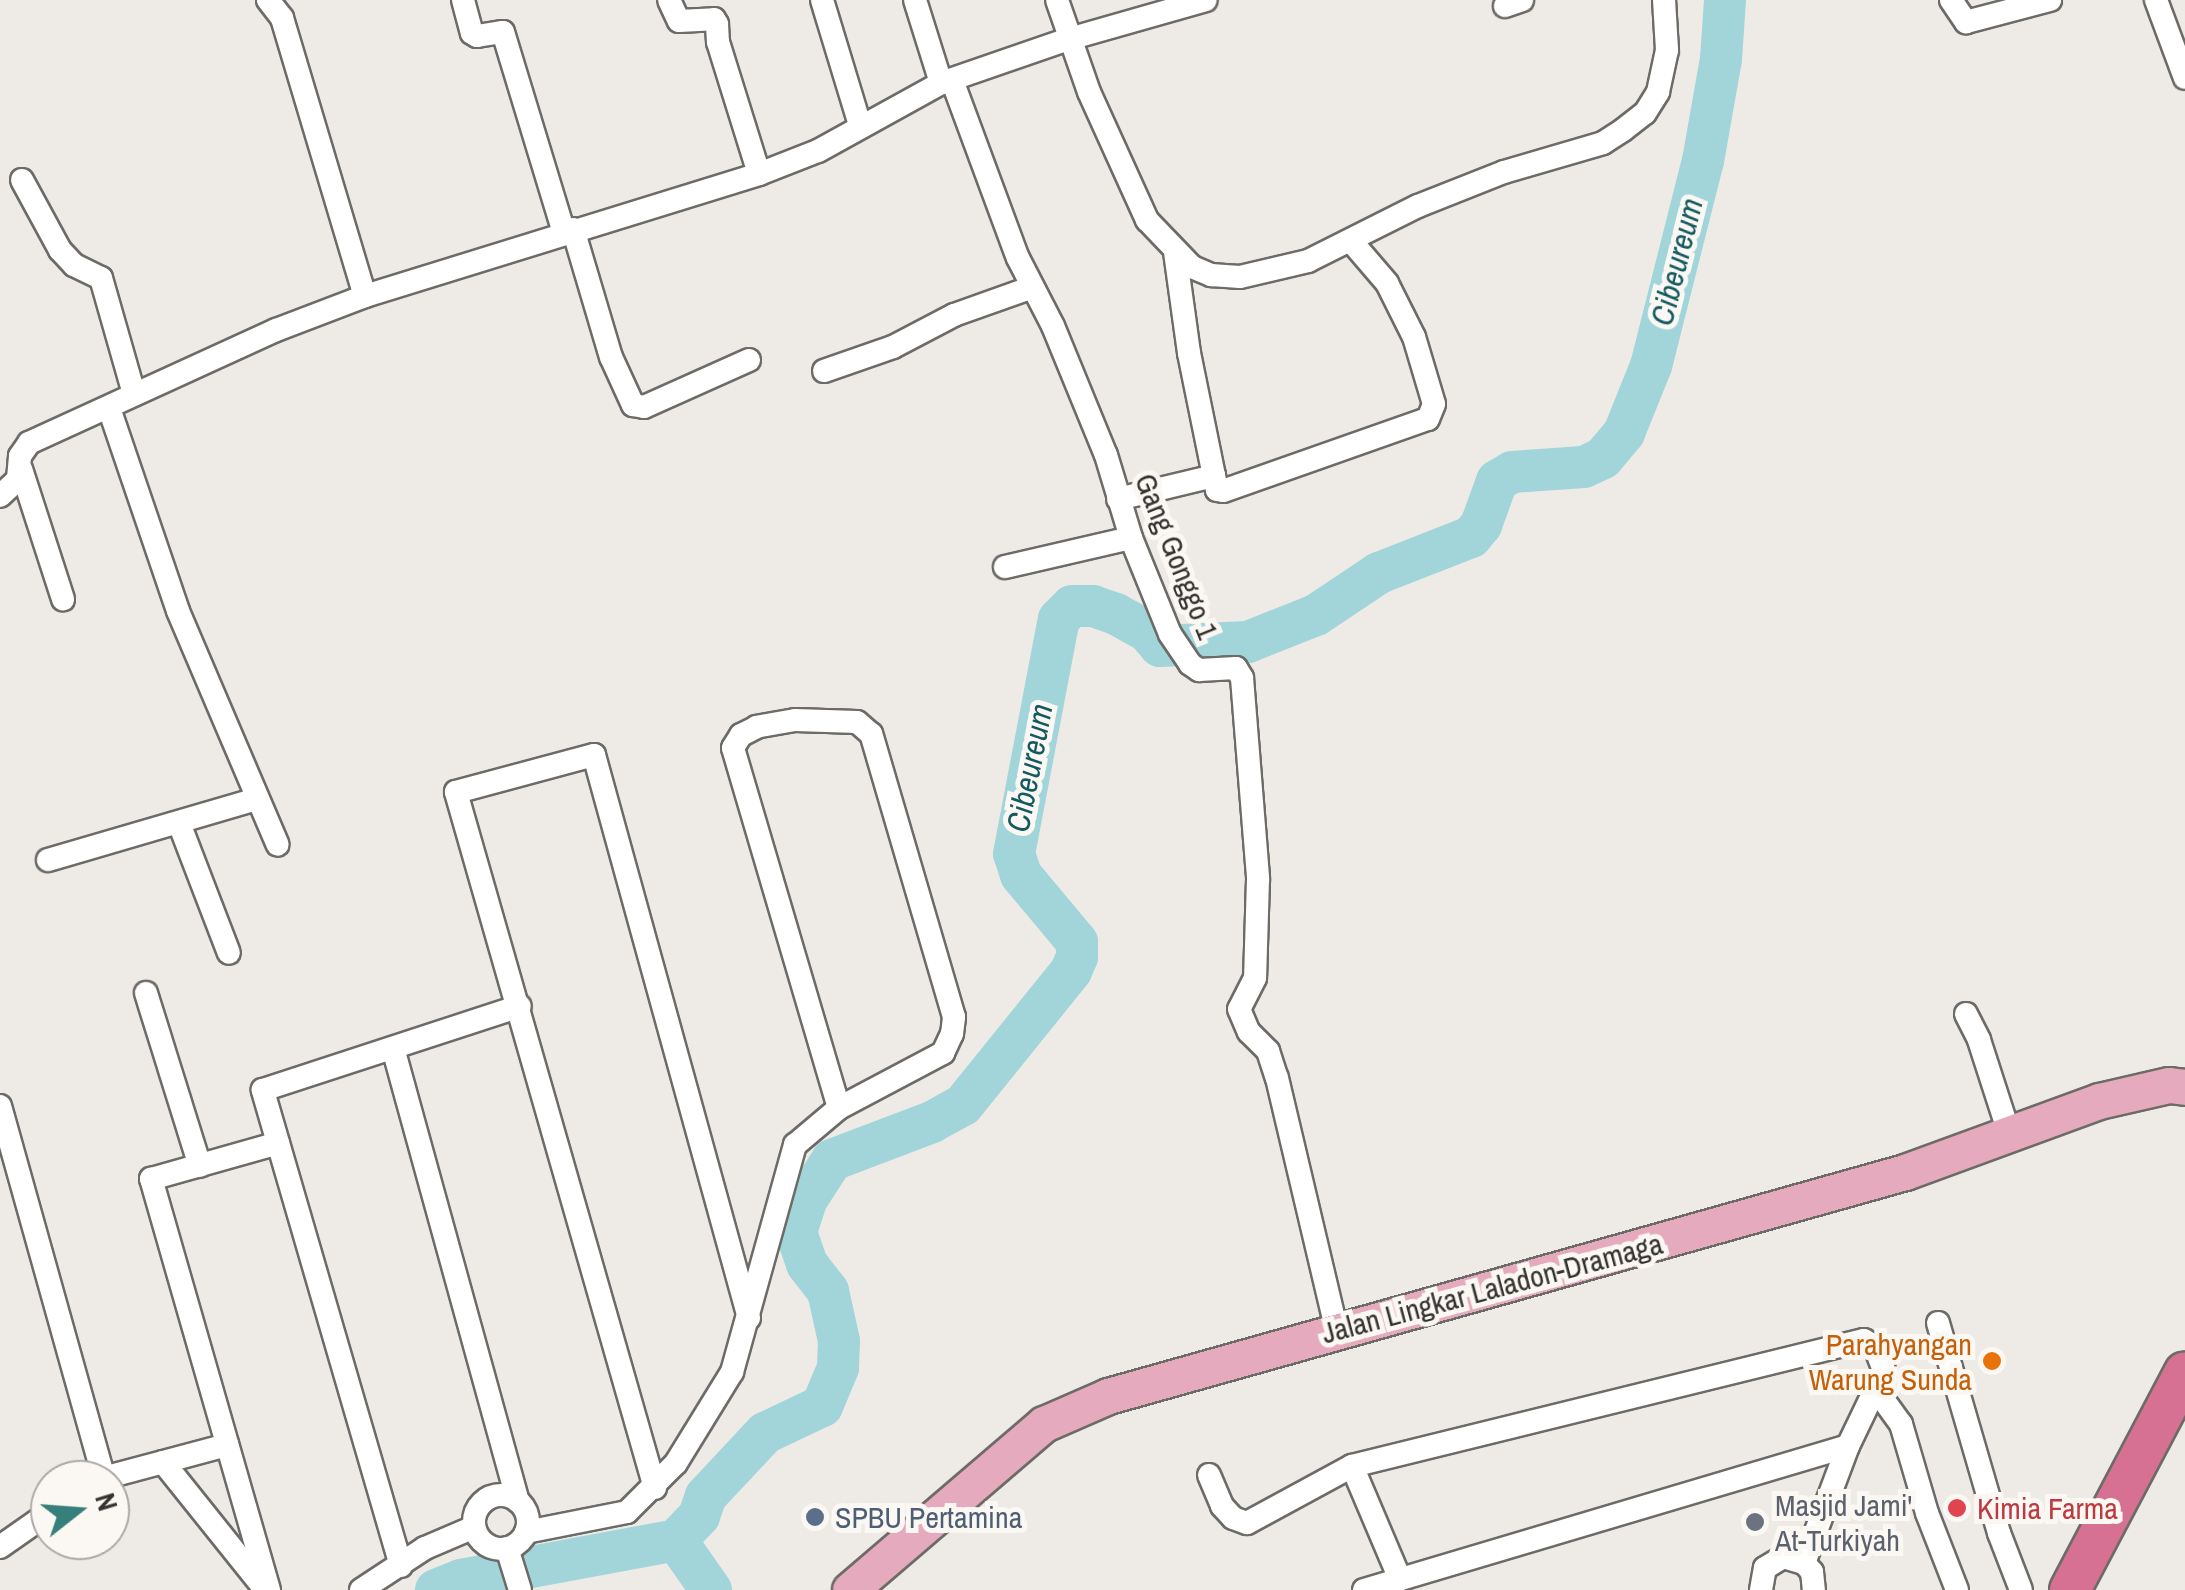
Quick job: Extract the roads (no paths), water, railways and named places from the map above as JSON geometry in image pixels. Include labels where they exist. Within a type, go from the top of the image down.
[{"type":"highway","points":[[2070,1590],[2185,1372]]},
{"type":"main road","name":"Jalan Lingkar Laladon-Dramaga","points":[[850,1590],[1044,1424],[1108,1396],[1887,1177],[2099,1101],[2169,1085],[2185,1087]]},
{"type":"street","points":[[268,0],[282,18],[366,296]]},
{"type":"street","points":[[463,0],[472,33],[477,36],[503,32],[611,357],[632,405],[644,407],[749,360]]},
{"type":"street","points":[[669,0],[679,22],[714,19],[717,24],[718,42],[759,174]]},
{"type":"street","points":[[822,0],[860,125]]},
{"type":"street","name":"Gang Gonggo 1","points":[[916,0],[1030,288],[1053,326],[1106,456],[1132,538],[1170,634],[1183,658],[1199,670],[1236,668],[1242,678],[1258,879],[1255,978],[1239,1009],[1249,1032],[1268,1051],[1277,1078],[1336,1331]]},
{"type":"street","points":[[1057,0],[1068,39],[1140,208],[1175,252],[1201,271],[1240,278],[1308,261],[1452,192],[1603,143],[1623,130],[1645,113],[1658,92],[1666,50],[1664,0]]},
{"type":"street","points":[[0,496],[18,479],[20,456],[30,443],[276,330],[366,296],[759,174],[818,151],[946,81],[1068,39],[1206,0]]},
{"type":"street","points":[[1951,0],[1966,22],[2050,0]]},
{"type":"street","points":[[2156,0],[2185,78]]},
{"type":"street","points":[[22,180],[60,250],[74,265],[101,278],[134,394]]},
{"type":"street","points":[[1175,252],[1188,354],[1217,490],[1223,491],[1428,419],[1432,414],[1434,404],[1414,337],[1387,283],[1351,240]]},
{"type":"street","points":[[824,371],[893,347],[954,315],[1030,288]]},
{"type":"street","points":[[109,408],[178,611],[278,845]]},
{"type":"street","points":[[20,469],[63,600]]},
{"type":"street","points":[[1118,499],[1214,476]]},
{"type":"street","points":[[1004,567],[1132,538]]},
{"type":"street","points":[[511,1573],[474,1527],[480,1505],[499,1494],[525,1516],[626,1512],[654,1488],[676,1463],[732,1372],[750,1320],[796,1145],[839,1108],[944,1053],[954,1017],[870,734],[857,722],[794,720],[757,727],[741,735],[734,748],[839,1108]]},
{"type":"street","points":[[654,1488],[520,1006],[456,792],[594,755],[750,1320]]},
{"type":"street","points":[[48,860],[257,799]]},
{"type":"street","points":[[179,823],[229,953]]},
{"type":"street","points":[[146,993],[200,1166]]},
{"type":"street","points":[[401,1566],[263,1090],[520,1006]]},
{"type":"street","points":[[1966,1014],[1980,1040],[2010,1136]]},
{"type":"street","points":[[393,1048],[508,1468],[525,1516],[511,1573]]},
{"type":"street","points":[[0,1106],[95,1460]]},
{"type":"street","points":[[267,1590],[152,1179],[278,1142]]},
{"type":"street","points":[[1938,1322],[2000,1533],[2021,1590]]},
{"type":"street","points":[[1209,1475],[1222,1506],[1233,1518],[1247,1523],[1352,1466],[1857,1338],[1875,1347],[1884,1371],[1848,1446],[1804,1563]]},
{"type":"street","points":[[1877,1391],[1901,1424],[1927,1514],[1956,1590]]},
{"type":"street","points":[[130,1470],[227,1444]]},
{"type":"street","points":[[1364,1590],[1848,1446]]},
{"type":"street","points":[[163,1462],[267,1590]]},
{"type":"street","points":[[1352,1466],[1400,1579]]},
{"type":"street","points":[[0,1547],[30,1526]]},
{"type":"street","points":[[361,1590],[424,1548],[474,1527]]},
{"type":"street","points":[[1761,1590],[1761,1578],[1773,1561],[1794,1558],[1812,1572],[1814,1590]]},
{"type":"waterway","name":"Cibeureum","points":[[436,1590],[461,1580],[676,1540],[699,1516],[706,1496],[765,1433],[822,1406],[838,1368],[839,1341],[828,1291],[807,1264],[796,1232],[807,1199],[832,1160],[932,1122],[963,1105],[1071,971],[1077,957],[1077,942],[1021,875],[1014,854],[1059,619],[1072,606],[1093,606],[1116,614],[1147,631],[1160,646],[1248,642],[1316,615],[1379,573],[1471,537],[1481,525],[1497,481],[1512,472],[1584,467],[1603,458],[1624,433],[1651,366],[1703,161],[1721,59],[1725,0]]},
{"type":"waterway","points":[[676,1540],[711,1590]]},
{"type":"place","name":"Parahyangan Warung Sunda","points":[[1992,1361]]},
{"type":"place","name":"Kimia Farma","points":[[1957,1508]]},
{"type":"place","name":"SPBU Pertamina","points":[[815,1517]]},
{"type":"place","name":"Masjid Jami' At-Turkiyah","points":[[1755,1522]]}]
